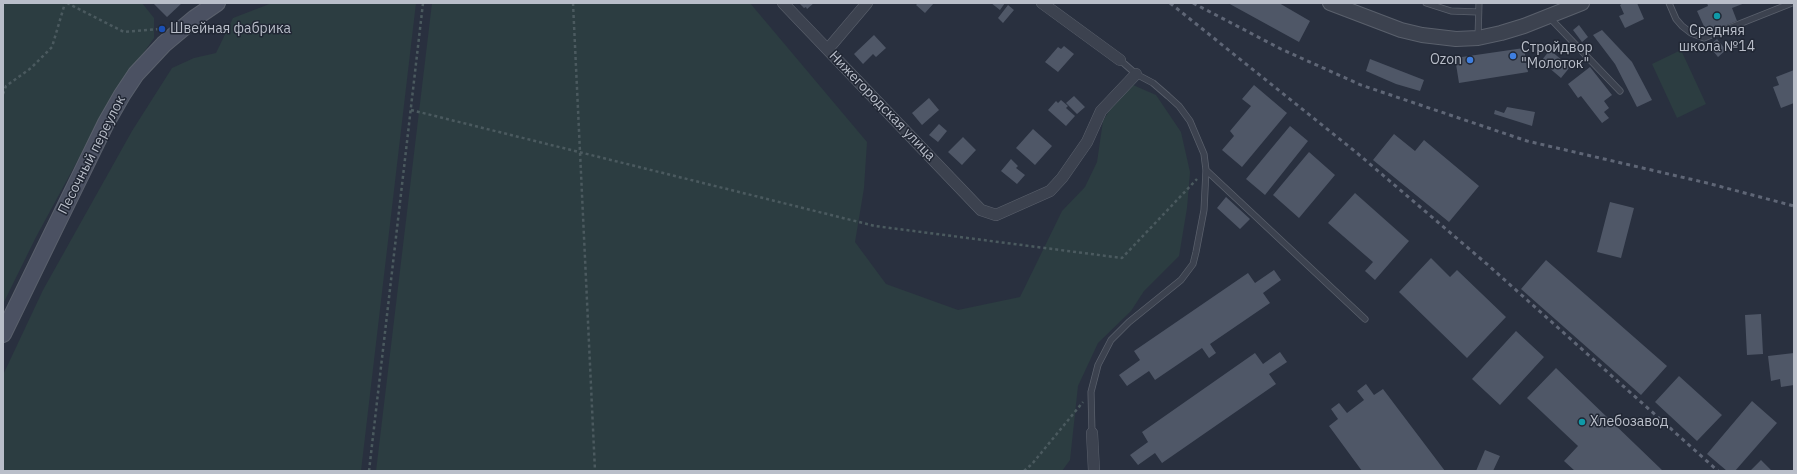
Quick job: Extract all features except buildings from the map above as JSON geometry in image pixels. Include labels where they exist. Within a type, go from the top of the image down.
[{"type":"main road","name":"Песочный переулок","points":[[3,334],[103,130],[122,95],[136,74],[164,44],[195,18],[217,3]]},
{"type":"street","name":"Нижегородская улица","points":[[783,3],[981,210],[996,215],[1050,191],[1062,178],[1087,142],[1101,111],[1136,74]]},
{"type":"street","points":[[828,50],[866,3]]},
{"type":"street","points":[[1042,3],[1120,60]]},
{"type":"street","points":[[1330,3],[1376,21],[1422,36],[1456,39],[1478,38],[1500,34],[1549,17],[1582,3]]},
{"type":"street","points":[[1092,433],[1094,471]]},
{"type":"lane","points":[[1426,3],[1451,11],[1478,12]]},
{"type":"lane","points":[[1478,38],[1479,3]]},
{"type":"lane","points":[[1669,3],[1676,19],[1682,26],[1691,33],[1704,38],[1792,3]]},
{"type":"lane","points":[[1549,17],[1620,91]]},
{"type":"lane","points":[[1092,433],[1091,392],[1098,365],[1111,340],[1129,322],[1181,280],[1193,264],[1204,210],[1206,170],[1204,154],[1190,121],[1168,96],[1153,83],[1136,74],[1120,60]]},
{"type":"lane","points":[[1206,170],[1365,319]]},
{"type":"path","points":[[3,94],[6,86],[31,68],[52,47],[66,3],[124,32],[162,29]]},
{"type":"path","points":[[369,471],[423,3]]},
{"type":"path","points":[[573,3],[595,471]]},
{"type":"path","points":[[411,110],[875,226],[1122,258],[1206,170]]},
{"type":"path","points":[[1024,471],[1032,464],[1091,392]]},
{"type":"shaded area","points":[[3,3],[142,3],[154,18],[154,38],[111,99],[36,237],[3,304]]},
{"type":"shaded area","points":[[272,3],[416,3],[361,471],[3,471],[3,375],[43,290],[132,131],[172,68],[194,58],[216,53],[233,18]]},
{"type":"shaded area","points":[[432,3],[750,3],[867,142],[864,188],[855,242],[886,284],[958,310],[1020,297],[1062,211],[1085,187],[1097,162],[1103,121],[1115,101],[1133,85],[1156,95],[1181,132],[1190,172],[1187,208],[1179,256],[1144,291],[1131,311],[1098,343],[1078,386],[1070,460],[1062,471],[376,471]]},
{"type":"shaded area","points":[[1681,50],[1706,104],[1677,118],[1652,64]]},
{"type":"railway","points":[[1170,3],[1357,153],[1488,265],[1718,471]]},
{"type":"railway","points":[[1193,3],[1281,49],[1361,85],[1527,141],[1707,183],[1794,206]]},
{"type":"place","name":"Средняя школа №14","points":[[1717,16]]},
{"type":"place","name":"Швейная фабрика","points":[[162,29]]},
{"type":"place","name":"Стройдвор \"Молоток\"","points":[[1513,56]]},
{"type":"place","name":"Ozon","points":[[1470,60]]},
{"type":"place","name":"Хлебозавод","points":[[1582,422]]}]
